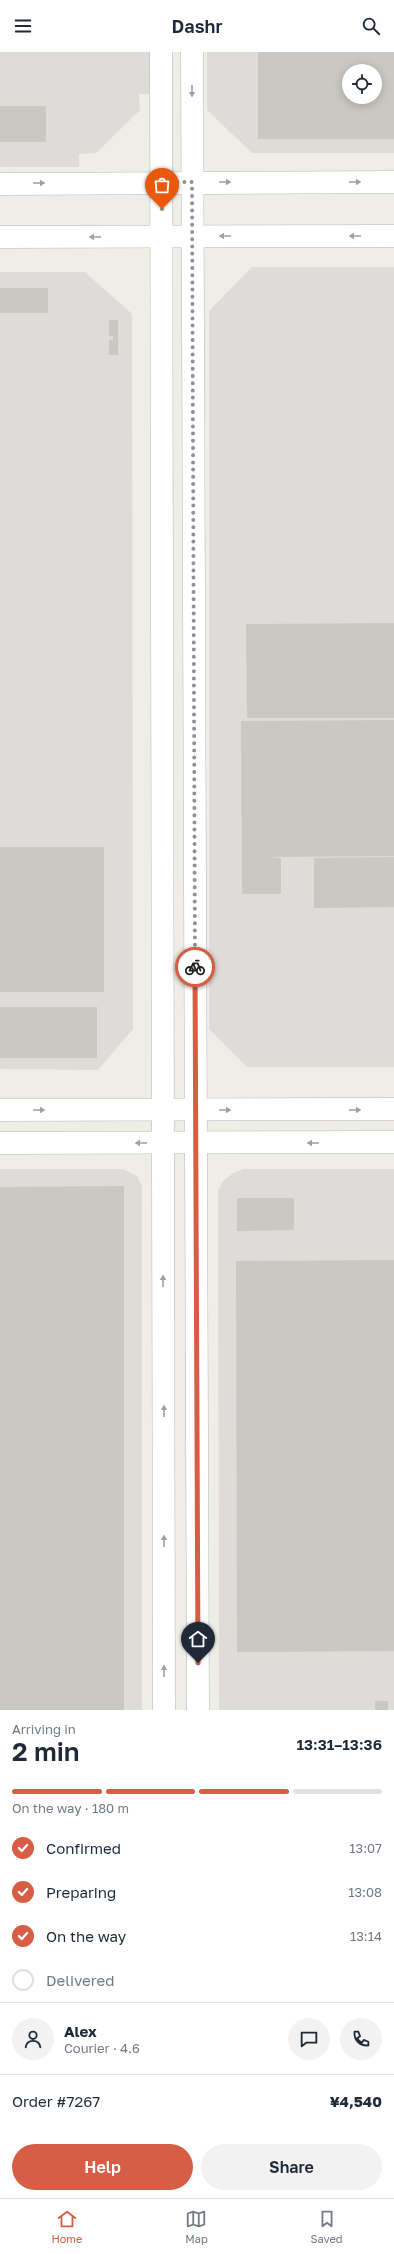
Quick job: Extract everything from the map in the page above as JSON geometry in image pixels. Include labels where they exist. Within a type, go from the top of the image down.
[{"type":"street","points":[[161,52],[164,1710]]},
{"type":"street","points":[[192,52],[198,1710]]},
{"type":"street","points":[[0,184],[394,182]]},
{"type":"street","points":[[0,237],[394,236]]},
{"type":"street","points":[[0,1110],[394,1109]]},
{"type":"street","points":[[0,1144],[394,1142]]},
{"type":"shaded area","points":[[0,52],[153,52],[154,94],[139,94],[140,110],[96,153],[79,154],[79,167],[0,167]]},
{"type":"shaded area","points":[[207,52],[394,52],[394,153],[252,153],[207,110]]},
{"type":"shaded area","points":[[252,267],[394,267],[394,1067],[247,1067],[209,1029],[209,311]]},
{"type":"shaded area","points":[[0,272],[85,272],[132,314],[133,1029],[98,1070],[0,1069]]},
{"type":"shaded area","points":[[0,1169],[123,1169],[137,1176],[142,1186],[142,1710],[0,1710]]},
{"type":"shaded area","points":[[244,1169],[394,1169],[394,1710],[219,1710],[218,1191],[223,1181],[232,1174]]},
{"type":"building","points":[[258,52],[394,52],[394,139],[258,139]]},
{"type":"building","points":[[0,106],[46,106],[46,142],[0,142]]},
{"type":"building","points":[[0,288],[48,288],[48,313],[0,313]]},
{"type":"building","points":[[109,320],[118,320],[118,355],[109,355],[109,340],[113,340],[113,336],[109,336]]},
{"type":"building","points":[[394,623],[394,718],[247,718],[246,624]]},
{"type":"building","points":[[394,720],[394,856],[268,857],[281,858],[281,894],[242,894],[241,721]]},
{"type":"building","points":[[0,847],[104,847],[104,992],[0,992]]},
{"type":"building","points":[[394,857],[394,907],[314,908],[314,858]]},
{"type":"building","points":[[0,1007],[97,1007],[97,1058],[0,1058]]},
{"type":"building","points":[[124,1186],[124,1710],[0,1710],[0,1187]]},
{"type":"building","points":[[237,1198],[294,1198],[294,1230],[237,1231]]},
{"type":"building","points":[[394,1260],[394,1651],[237,1652],[236,1261]]},
{"type":"building","points":[[375,1701],[388,1701],[388,1710],[375,1710]]},
{"type":"way so far","points":[[162,209],[161,182],[192,182],[195,967]]},
{"type":"route","points":[[195,967],[198,1663]]}]
